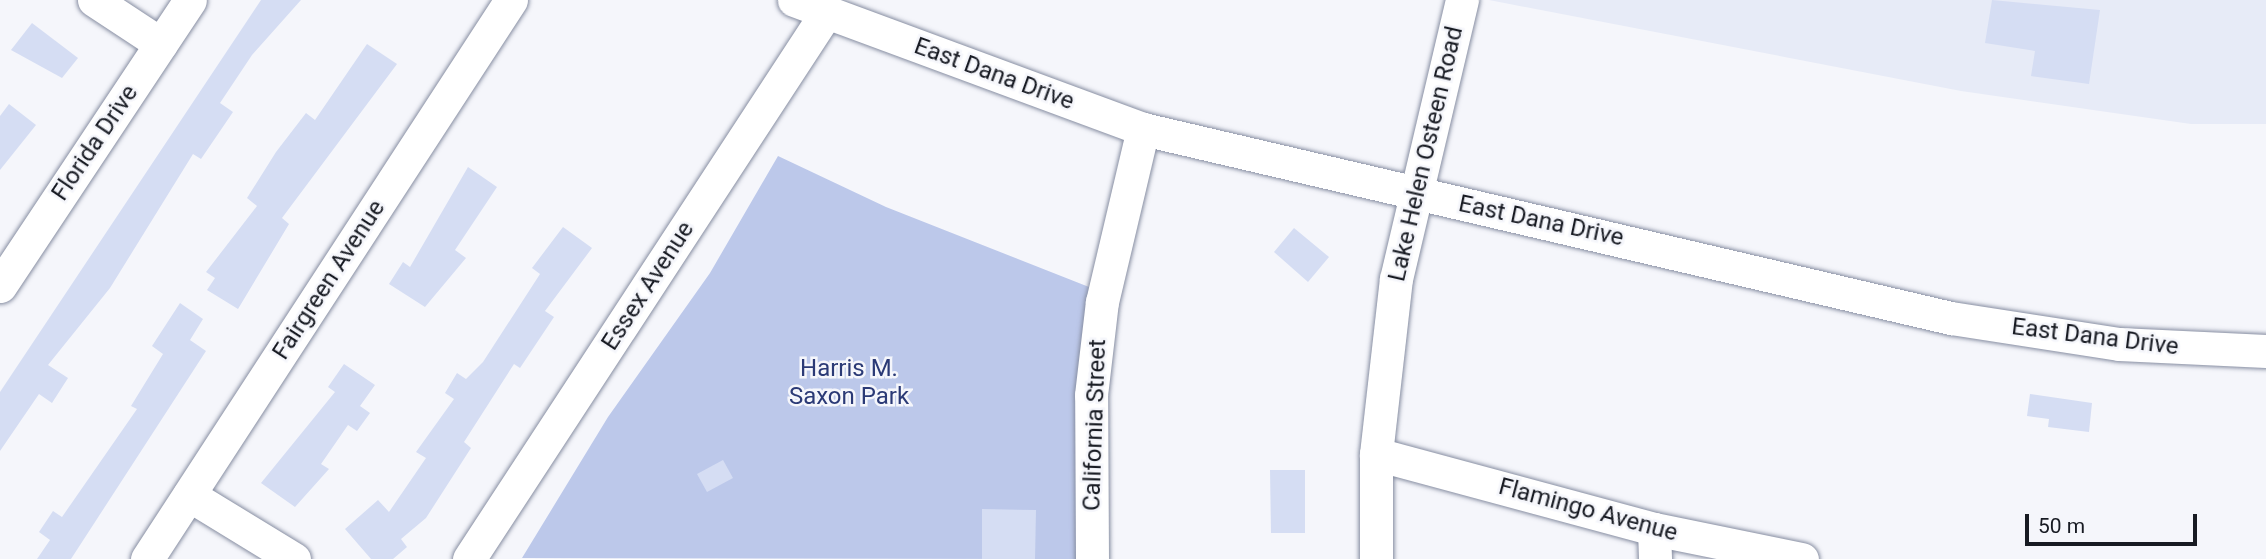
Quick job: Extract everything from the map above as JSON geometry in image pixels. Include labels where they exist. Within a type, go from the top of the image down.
[{"type":"street","points":[[94,0],[161,44]]},
{"type":"street","name":"Florida Drive","points":[[0,286],[190,0]]},
{"type":"street","name":"Fairgreen Avenue","points":[[146,559],[511,0]]},
{"type":"street","name":"East Dana Drive","points":[[794,0],[1143,129],[1951,317],[2119,344],[2266,351]]},
{"type":"street","name":"Lake Helen Osteen Road","points":[[1376,559],[1376,454],[1413,193],[1462,0]]},
{"type":"street","name":"Essex Avenue","points":[[469,559],[827,13]]},
{"type":"street","name":"California Street","points":[[1092,559],[1091,395],[1102,302],[1143,129]]},
{"type":"street","name":"Flamingo Avenue","points":[[1376,454],[1655,544],[1802,559]]},
{"type":"street","points":[[189,495],[294,559]]},
{"type":"shaded area","points":[[1489,0],[2266,0],[2266,124],[2191,124],[1961,91]]},
{"type":"green space","name":"Harris M. Saxon Park","points":[[778,156],[886,207],[1089,287],[1082,559],[522,558],[608,417],[710,273]]},
{"type":"building","points":[[261,0],[301,0],[252,55],[220,103],[233,112],[201,159],[193,154],[110,288],[48,365],[68,378],[52,403],[39,394],[0,451],[0,392]]},
{"type":"building","points":[[1992,0],[2100,10],[2089,84],[2031,76],[2035,51],[1985,43]]},
{"type":"building","points":[[32,23],[78,58],[62,78],[11,50]]},
{"type":"building","points":[[367,44],[397,64],[282,218],[289,224],[238,309],[207,290],[215,278],[206,272],[257,206],[247,198],[276,152],[306,113],[315,120]]},
{"type":"building","points":[[9,104],[36,125],[0,170],[0,116]]},
{"type":"building","points":[[468,167],[497,187],[455,250],[466,258],[425,307],[389,284],[403,262],[410,267]]},
{"type":"building","points":[[563,227],[592,248],[545,311],[554,317],[520,368],[514,364],[464,442],[471,448],[426,518],[401,539],[407,547],[393,559],[371,559],[345,529],[378,500],[389,512],[426,458],[416,452],[454,399],[445,393],[457,373],[466,379],[483,362],[540,274],[532,268]]},
{"type":"building","points":[[1294,228],[1329,257],[1308,282],[1274,252]]},
{"type":"building","points":[[180,303],[203,319],[190,340],[206,351],[71,559],[37,559],[50,540],[39,532],[53,511],[62,517],[137,409],[131,406],[163,354],[152,346]]},
{"type":"building","points":[[344,364],[375,385],[360,406],[370,413],[357,431],[348,425],[321,464],[329,469],[295,507],[261,483],[335,392],[328,387]]},
{"type":"building","points":[[2030,394],[2092,403],[2089,432],[2048,427],[2049,419],[2027,416]]},
{"type":"building","points":[[723,460],[733,478],[707,492],[697,474]]},
{"type":"building","points":[[1270,470],[1305,470],[1305,533],[1271,533]]},
{"type":"building","points":[[982,509],[1036,510],[1035,559],[982,559]]}]
